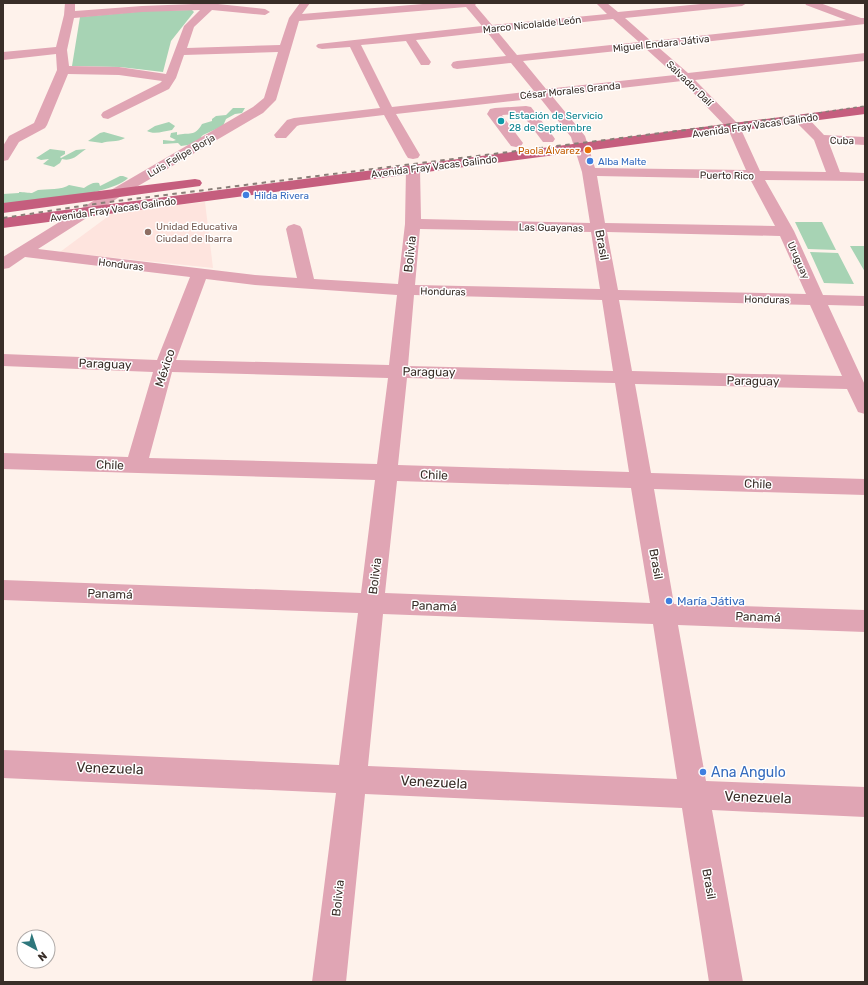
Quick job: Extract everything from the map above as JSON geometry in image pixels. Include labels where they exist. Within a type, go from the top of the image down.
[{"type":"main road","name":"Avenida Fray Vacas Galindo","points":[[3,223],[86,213],[412,159],[580,142],[729,122],[865,99]]},
{"type":"main road","name":"Avenida Fray Vacas Galindo","points":[[729,122],[801,119],[865,110]]},
{"type":"main road","name":"Avenida Fray Vacas Galindo","points":[[450,151],[548,139],[580,142]]},
{"type":"main road","name":"Avenida Fray Vacas Galindo","points":[[3,208],[210,181]]},
{"type":"main road","points":[[39,219],[50,221],[60,229]]},
{"type":"street","name":"Luis Felipe Borja","points":[[3,264],[116,193],[258,110],[270,100],[294,18],[305,3]]},
{"type":"street","points":[[468,3],[560,114],[580,142]]},
{"type":"street","points":[[294,18],[472,3]]},
{"type":"street","name":"Salvador Dalí","points":[[601,3],[685,77],[729,122]]},
{"type":"street","name":"Marco Nicolalde León","points":[[322,46],[742,3]]},
{"type":"street","points":[[810,3],[864,22]]},
{"type":"street","points":[[108,115],[165,86],[170,78],[189,26],[212,5]]},
{"type":"street","points":[[3,157],[14,139],[40,125],[63,70],[61,50],[70,9],[150,8],[212,5],[265,12]]},
{"type":"street","name":"Miguel Endara Játiva","points":[[457,65],[864,22]]},
{"type":"street","points":[[409,37],[426,62]]},
{"type":"street","points":[[354,42],[412,159]]},
{"type":"street","points":[[179,52],[285,48]]},
{"type":"street","points":[[3,56],[61,50]]},
{"type":"street","name":"César Morales Granda","points":[[281,135],[292,123],[299,121],[865,57]]},
{"type":"street","points":[[63,70],[119,71],[170,78]]},
{"type":"street","points":[[499,98],[488,107],[495,112],[526,110],[548,139]]},
{"type":"street","points":[[495,112],[494,114],[516,143]]},
{"type":"street","points":[[532,118],[560,114]]},
{"type":"street","points":[[801,119],[820,139],[835,177]]},
{"type":"street","name":"Uruguay","points":[[729,122],[755,175],[786,231],[865,407]]},
{"type":"street","name":"Cuba","points":[[820,139],[865,140]]},
{"type":"street","name":"Brasil","points":[[580,142],[589,172],[599,228],[726,982]]},
{"type":"street","name":"Bolivia","points":[[329,982],[398,372],[413,224],[412,159]]},
{"type":"street","name":"Puerto Rico","points":[[589,172],[865,177]]},
{"type":"street","name":"Las Guayanas","points":[[413,224],[786,231]]},
{"type":"street","points":[[294,229],[307,284]]},
{"type":"street","name":"Honduras","points":[[23,252],[255,280],[406,290],[865,301]]},
{"type":"street","name":"México","points":[[136,466],[164,366],[200,273]]},
{"type":"street","name":"Paraguay","points":[[3,360],[164,366],[854,383]]},
{"type":"street","name":"Chile","points":[[3,461],[865,487]]},
{"type":"street","name":"Panamá","points":[[3,590],[865,621]]},
{"type":"street","name":"Venezuela","points":[[3,764],[352,778],[865,802]]},
{"type":"shaded area","name":"Unidad Educativa Ciudad de Ibarra","points":[[205,202],[213,268],[60,252],[114,212]]},
{"type":"green space","points":[[192,10],[194,12],[171,41],[163,72],[120,67],[72,66],[80,17],[146,11]]},
{"type":"green space","points":[[233,108],[245,108],[242,113],[235,114],[226,119],[223,126],[203,135],[201,137],[202,139],[188,145],[181,146],[178,143],[163,144],[163,140],[176,140],[170,137],[171,133],[177,132],[177,135],[197,131],[202,124],[212,121],[212,119],[216,116],[226,115]]},
{"type":"green space","points":[[169,122],[175,126],[172,130],[156,133],[147,131],[155,126]]},
{"type":"green space","points":[[104,132],[125,138],[102,143],[88,141]]},
{"type":"green space","points":[[50,149],[65,151],[65,154],[60,157],[61,158],[76,150],[86,149],[75,157],[66,160],[62,159],[60,163],[54,167],[43,164],[49,159],[41,160],[36,158]]},
{"type":"green space","points":[[120,176],[128,178],[119,184],[105,189],[69,197],[3,204],[3,194],[19,192],[32,193],[38,190],[59,189],[69,185],[84,188],[90,184],[99,183],[100,186]]},
{"type":"green space","points":[[795,222],[822,222],[836,250],[808,249]]},
{"type":"green space","points":[[850,246],[865,246],[865,272]]},
{"type":"green space","points":[[810,252],[838,253],[854,284],[824,283]]},
{"type":"railway","points":[[791,117],[865,106]]},
{"type":"railway","points":[[3,218],[101,203],[797,116]]},
{"type":"place","name":"Estación de Servicio 28 de Septiembre","points":[[501,121]]},
{"type":"place","name":"Paola Álvarez","points":[[588,150]]},
{"type":"place","name":"Alba Malte","points":[[590,161]]},
{"type":"place","name":"Hilda Rivera","points":[[246,195]]},
{"type":"place","name":"Unidad Educativa Ciudad de Ibarra","points":[[148,232]]},
{"type":"place","name":"María Játiva","points":[[669,601]]},
{"type":"place","name":"Ana Angulo","points":[[703,772]]}]
